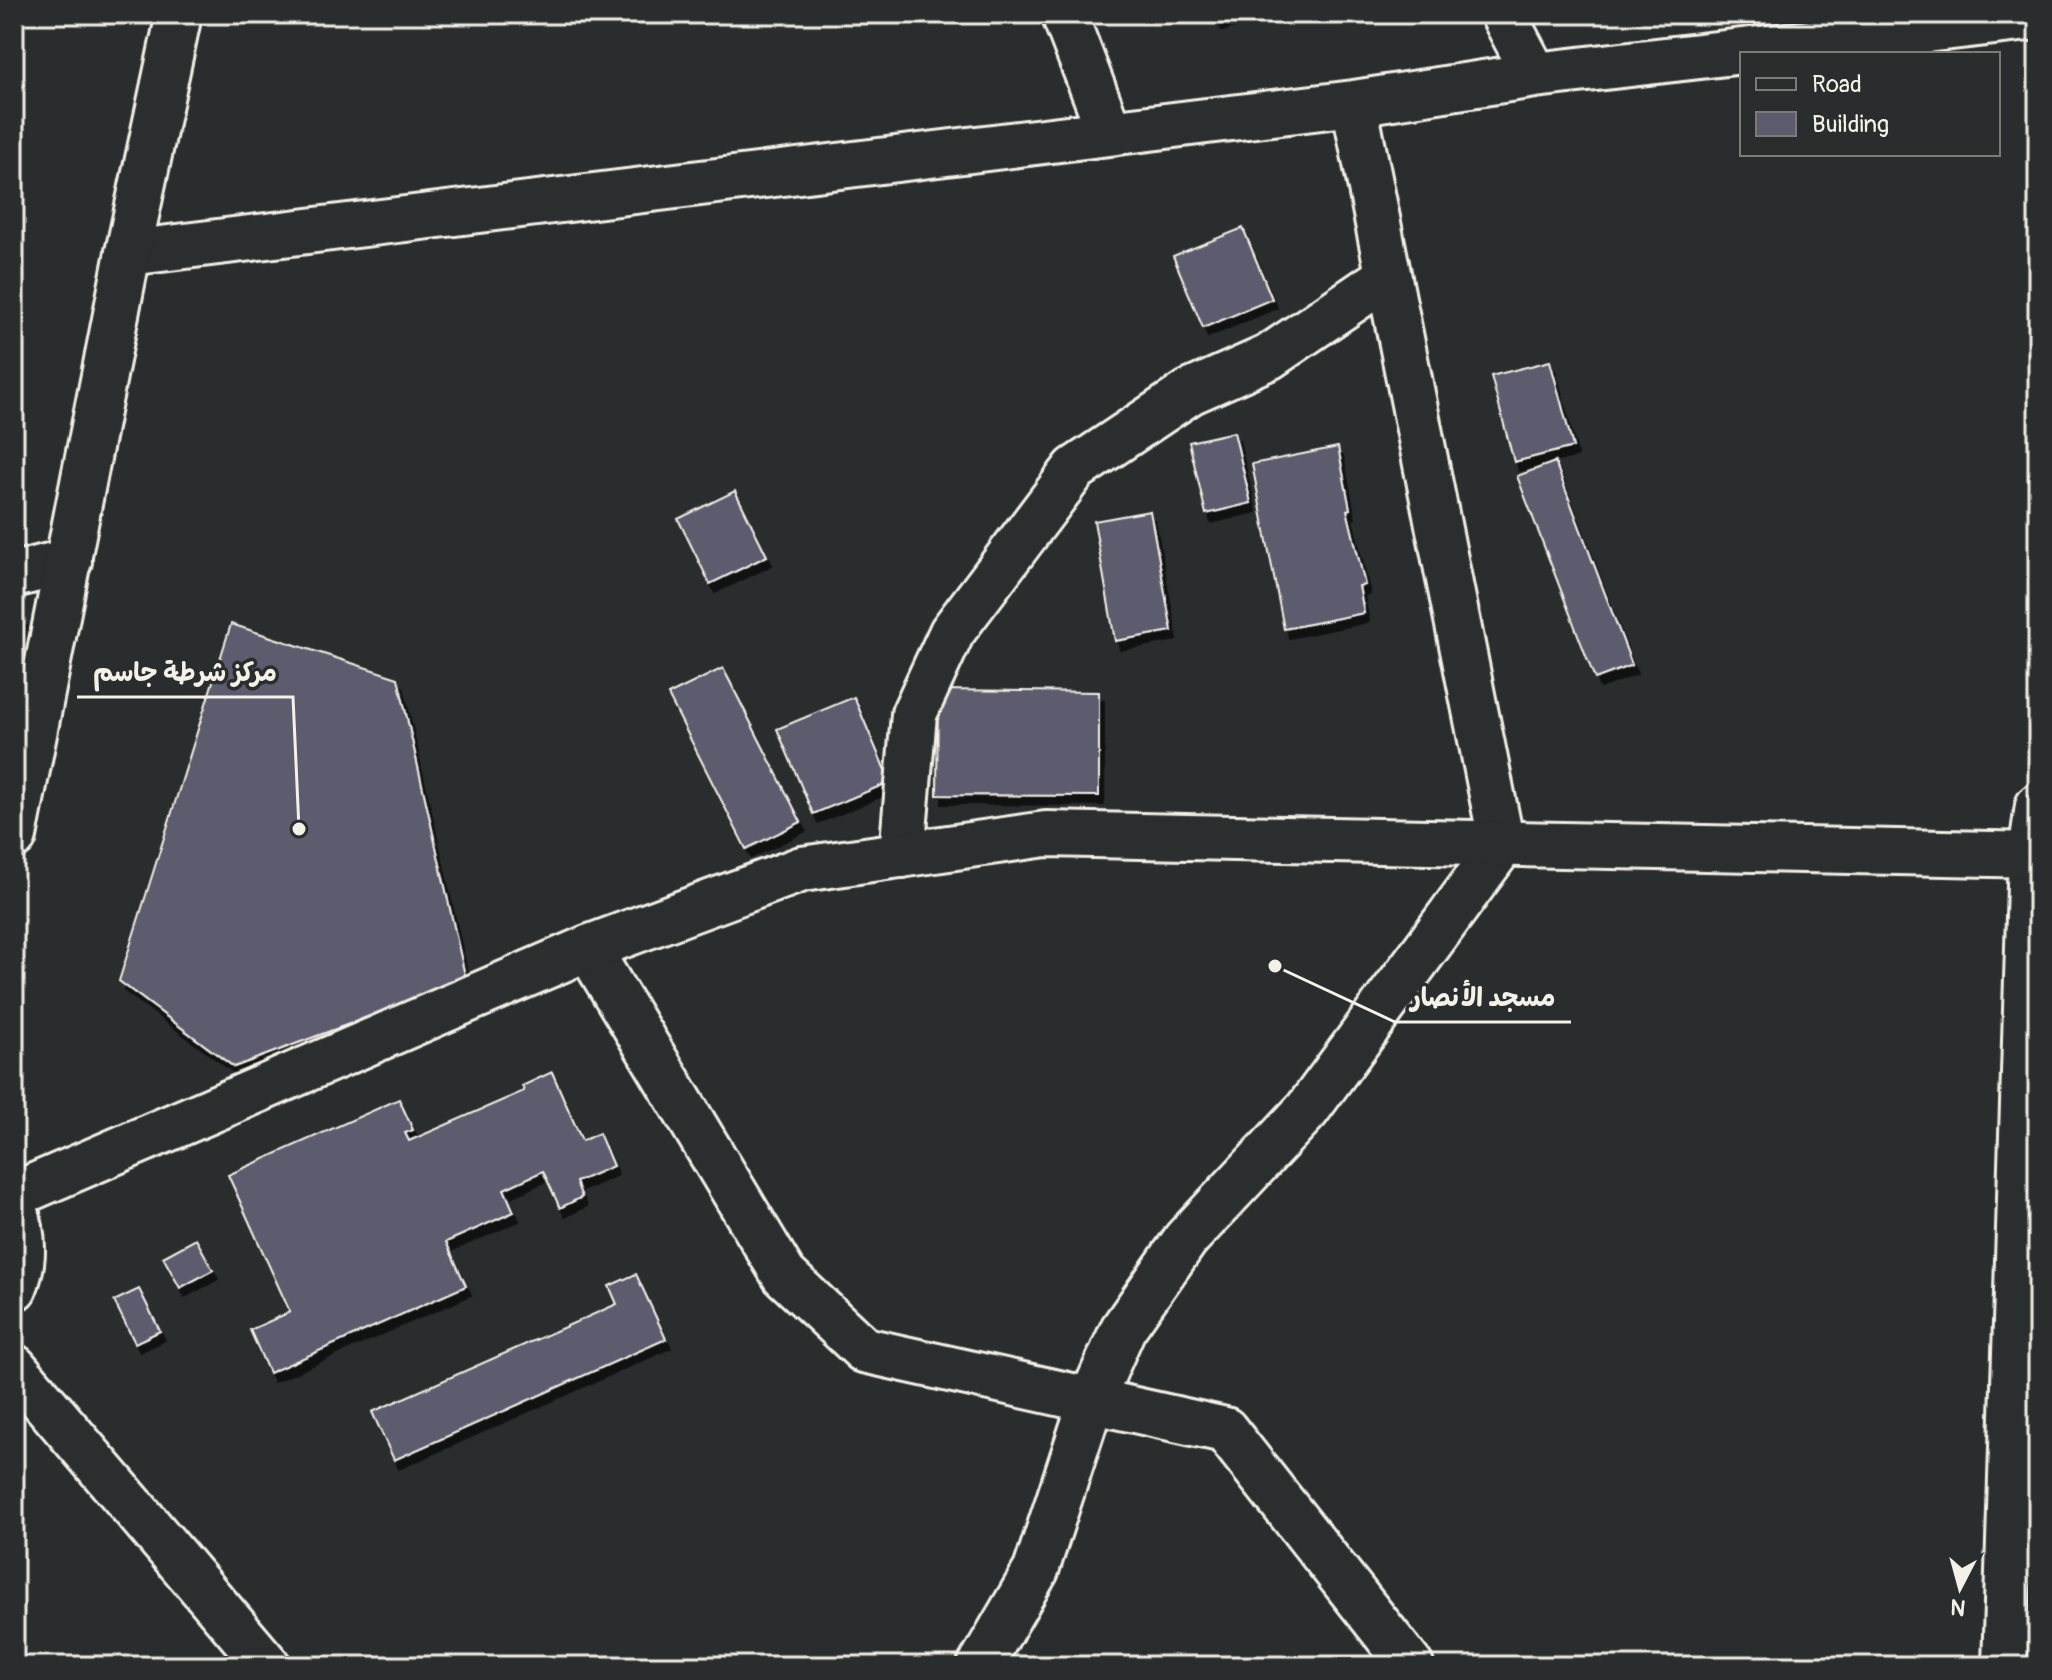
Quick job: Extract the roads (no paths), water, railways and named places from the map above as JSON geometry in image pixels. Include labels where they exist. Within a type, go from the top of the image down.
[{"type":"street","points":[[14,836],[128,253],[179,14]]},
{"type":"street","points":[[1064,14],[1110,133]]},
{"type":"street","points":[[1503,14],[1535,75]]},
{"type":"street","points":[[128,253],[1354,103],[1535,75],[2038,17]]},
{"type":"street","points":[[980,1666],[1036,1570],[1092,1399],[1123,1329],[1186,1239],[1307,1110],[1502,845],[1354,103]]},
{"type":"street","points":[[902,855],[914,714],[952,632],[1075,469],[1190,392],[1269,357],[1388,276]]},
{"type":"street","points":[[14,549],[69,561]]},
{"type":"street","points":[[14,575],[69,561]]},
{"type":"street","points":[[2005,1666],[2038,806]]},
{"type":"street","points":[[14,1195],[588,948],[802,869],[1046,834],[2035,855]]},
{"type":"street","points":[[588,948],[784,1275],[864,1350],[1225,1430],[1411,1666]]},
{"type":"street","points":[[14,1206],[23,1230],[21,1271],[14,1288]]},
{"type":"street","points":[[14,1367],[268,1666]]},
{"type":"place","name":"مركز شرطة جاسم","points":[[299,829]]},
{"type":"place","name":"مسجد الأنصار","points":[[1275,966]]}]
